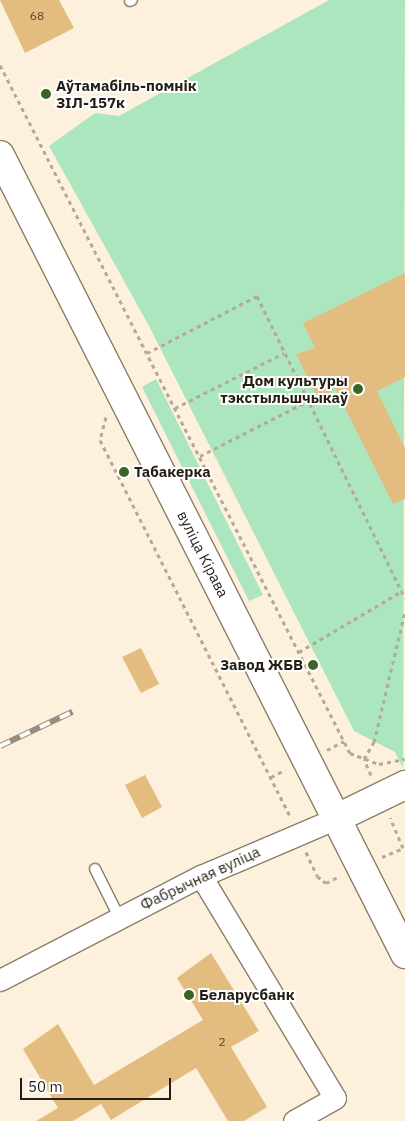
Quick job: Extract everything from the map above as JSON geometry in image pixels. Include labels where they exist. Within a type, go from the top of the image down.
[{"type":"main road","name":"вуліца Кірава","points":[[0,155],[405,954]]},
{"type":"main road","name":"Фабрычная вуліца","points":[[337,818],[405,785]]},
{"type":"street","name":"Фабрычная вуліца","points":[[0,980],[201,876],[337,818]]},
{"type":"street","points":[[201,876],[335,1098],[299,1120]]},
{"type":"lane","points":[[95,869],[119,917]]},
{"type":"path","points":[[0,65],[350,753],[379,764],[405,759]]},
{"type":"path","points":[[147,353],[256,296],[405,598]]},
{"type":"path","points":[[175,408],[284,353]]},
{"type":"path","points":[[199,456],[308,401]]},
{"type":"path","points":[[299,652],[402,591]]},
{"type":"path","points":[[364,759],[374,742],[405,612]]},
{"type":"green space","points":[[329,0],[405,0],[403,768],[395,752],[354,731],[149,326],[49,146],[95,113],[119,116]]},
{"type":"green space","points":[[156,379],[263,595],[249,601],[142,387]]},
{"type":"building","points":[[0,0],[59,0],[74,28],[25,53]]},
{"type":"building","name":"Дом культуры тэкстыльшчыкаў","points":[[405,273],[405,377],[377,391],[405,448],[405,499],[393,504],[335,388],[319,400],[296,354],[315,348],[303,323]]},
{"type":"building","points":[[141,648],[159,684],[141,693],[122,657]]},
{"type":"building","points":[[145,775],[162,807],[142,818],[125,785]]},
{"type":"building","points":[[211,953],[259,1031],[231,1047],[267,1107],[244,1121],[228,1121],[196,1068],[111,1120],[101,1104],[73,1121],[36,1121],[58,1108],[23,1049],[58,1024],[94,1085],[203,1020],[177,978]]},
{"type":"railway","points":[[0,746],[72,712]]},
{"type":"place","name":"Аўтамабіль-помнік ЗІЛ-157к","points":[[46,94]]},
{"type":"place","name":"Дом культуры тэкстыльшчыкаў","points":[[358,389]]},
{"type":"place","name":"Табакерка","points":[[124,472]]},
{"type":"place","name":"Завод ЖБВ","points":[[313,665]]},
{"type":"place","name":"Беларусбанк","points":[[189,995]]}]
